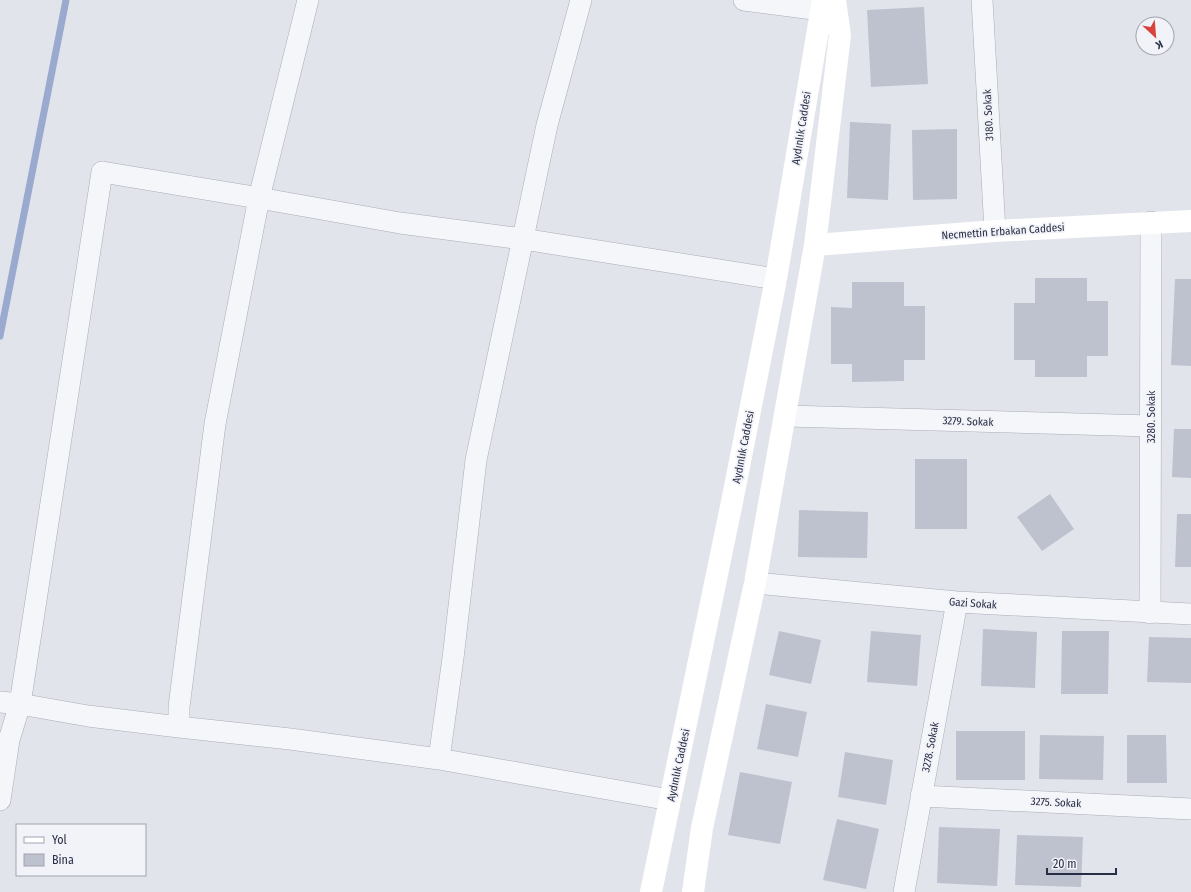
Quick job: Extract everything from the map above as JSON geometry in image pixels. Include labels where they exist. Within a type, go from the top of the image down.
[{"type":"main road","points":[[693,892],[702,828],[756,583],[815,245],[840,36],[826,3]]},
{"type":"main road","name":"Aydınlık Caddesi","points":[[651,892],[732,502],[776,278],[826,3]]},
{"type":"main road","name":"Necmettin Erbakan Caddesi","points":[[815,245],[995,231],[1191,221]]},
{"type":"street","points":[[179,727],[179,707],[215,424],[259,198],[308,0]]},
{"type":"street","points":[[439,759],[453,658],[476,460],[548,125],[581,0]]},
{"type":"street","points":[[744,0],[826,3]]},
{"type":"street","name":"3180. Sokak","points":[[982,0],[995,231]]},
{"type":"street","points":[[0,800],[9,740],[20,704],[102,172],[259,198],[400,224],[523,240],[776,278]]},
{"type":"street","name":"3280. Sokak","points":[[1150,613],[1151,222]]},
{"type":"street","name":"3279. Sokak","points":[[786,416],[1151,426]]},
{"type":"street","name":"Gazi Sokak","points":[[756,583],[957,602],[1191,614]]},
{"type":"street","name":"3278. Sokak","points":[[904,892],[957,602]]},
{"type":"street","points":[[0,702],[88,716],[290,739],[439,759],[670,800]]},
{"type":"street","name":"3275. Sokak","points":[[921,796],[1191,809]]},
{"type":"building","points":[[924,7],[928,84],[871,87],[867,10]]},
{"type":"building","points":[[850,122],[891,124],[888,200],[847,198]]},
{"type":"building","points":[[957,129],[957,199],[913,200],[912,130]]},
{"type":"building","points":[[1035,278],[1087,278],[1087,301],[1108,301],[1108,356],[1087,356],[1087,377],[1035,377],[1035,360],[1014,360],[1014,303],[1035,303]]},
{"type":"building","points":[[1175,279],[1191,279],[1191,366],[1171,365]]},
{"type":"building","points":[[852,282],[904,282],[904,306],[925,306],[925,360],[904,360],[904,381],[852,382],[852,364],[831,364],[831,307],[852,308]]},
{"type":"building","points":[[1174,429],[1191,429],[1191,478],[1172,477]]},
{"type":"building","points":[[915,459],[967,459],[967,529],[915,529]]},
{"type":"building","points":[[1050,494],[1074,529],[1042,551],[1017,517]]},
{"type":"building","points":[[799,510],[868,512],[867,558],[798,557]]},
{"type":"building","points":[[1177,514],[1191,514],[1191,567],[1175,567]]},
{"type":"building","points":[[983,629],[1037,632],[1035,688],[981,686]]},
{"type":"building","points":[[779,631],[821,640],[811,684],[769,675]]},
{"type":"building","points":[[871,631],[921,635],[917,686],[867,682]]},
{"type":"building","points":[[1062,631],[1109,631],[1108,694],[1061,694]]},
{"type":"building","points":[[1149,637],[1191,638],[1191,683],[1147,682]]},
{"type":"building","points":[[766,704],[807,712],[798,757],[757,749]]},
{"type":"building","points":[[956,731],[1025,731],[1025,780],[956,780]]},
{"type":"building","points":[[1040,735],[1104,736],[1103,780],[1039,779]]},
{"type":"building","points":[[1127,735],[1166,735],[1167,783],[1127,783]]},
{"type":"building","points":[[845,752],[893,760],[886,805],[838,797]]},
{"type":"building","points":[[740,772],[792,782],[780,844],[728,835]]},
{"type":"building","points":[[837,819],[879,829],[866,889],[823,880]]},
{"type":"building","points":[[939,827],[1000,829],[997,886],[937,883]]},
{"type":"building","points":[[1017,835],[1083,837],[1081,887],[1015,885]]},
{"type":"waterway","points":[[0,336],[66,0]]}]
